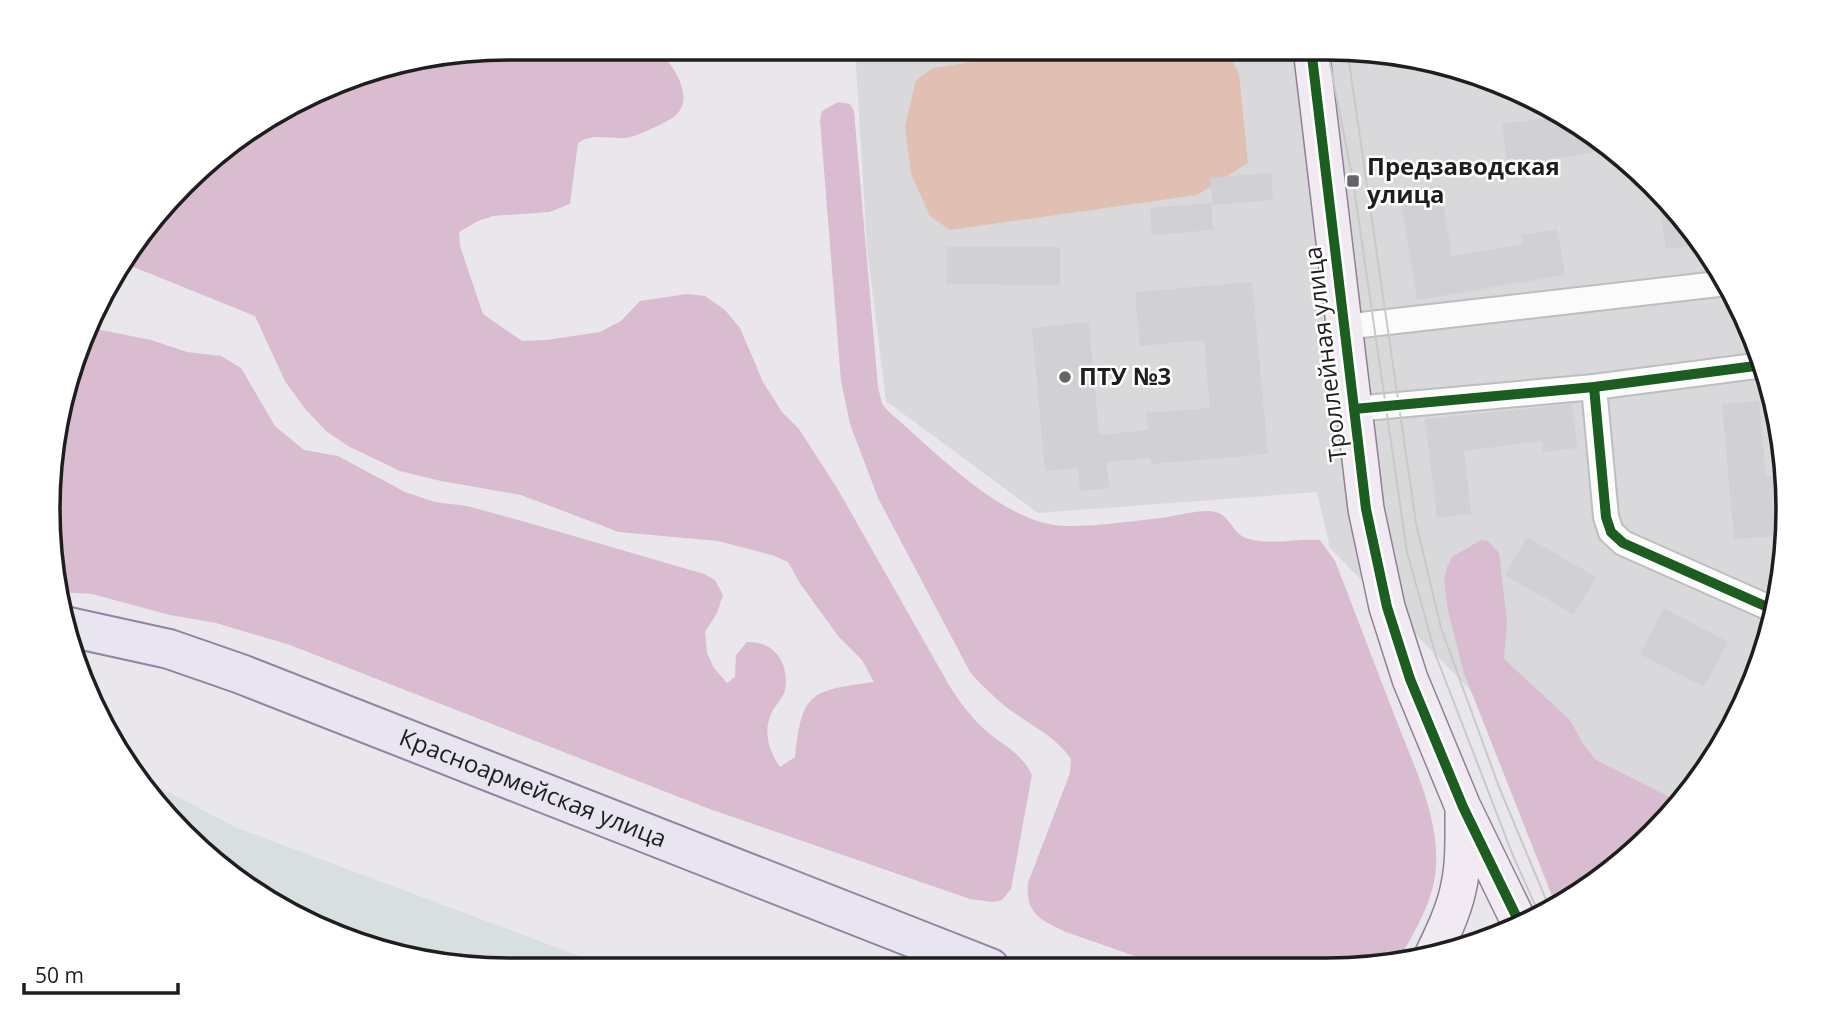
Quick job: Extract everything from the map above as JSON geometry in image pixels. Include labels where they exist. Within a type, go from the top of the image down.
[{"type":"main road","name":"Красноармейская улица","points":[[76,628],[169,649],[241,674],[965,958]]},
{"type":"main road","name":"Красноармейская улица","points":[[82,650],[161,668],[283,712],[903,958]]},
{"type":"street","name":"Троллейная улица","points":[[1313,60],[1366,509],[1387,607],[1410,679],[1463,807],[1516,916]]},
{"type":"street","points":[[1344,327],[1715,284]]},
{"type":"street","points":[[1354,409],[1594,387],[1752,366]]},
{"type":"street","points":[[1594,387],[1606,517],[1611,532],[1623,543],[1765,606]]},
{"type":"street","points":[[1437,944],[1458,890],[1463,807]]},
{"type":"shaded area","points":[[480,60],[667,60],[682,89],[681,108],[665,122],[630,137],[589,138],[578,143],[570,204],[549,212],[493,216],[459,232],[460,246],[483,314],[522,341],[600,332],[621,321],[640,301],[687,294],[705,296],[725,310],[740,328],[763,382],[782,412],[799,429],[837,488],[953,691],[974,719],[1017,754],[1032,775],[1011,889],[1002,900],[993,902],[970,899],[707,808],[290,645],[216,623],[170,615],[92,594],[67,592],[60,538],[63,450],[75,393],[97,329],[151,340],[187,352],[221,356],[241,368],[275,426],[304,450],[338,456],[405,492],[435,502],[467,506],[529,523],[704,574],[715,580],[723,595],[717,613],[705,632],[707,653],[714,668],[727,683],[735,677],[736,655],[747,642],[765,645],[772,650],[785,671],[785,690],[771,714],[767,728],[770,748],[780,767],[795,757],[802,718],[814,698],[836,688],[874,682],[862,660],[839,637],[801,585],[788,562],[772,555],[718,541],[619,532],[521,495],[400,471],[348,446],[326,431],[306,410],[285,381],[255,316],[131,266],[152,235],[191,191],[235,152],[259,135],[337,94],[365,83],[421,68]]},
{"type":"shaded area","points":[[856,60],[1355,60],[1414,68],[1470,83],[1551,120],[1600,152],[1622,171],[1644,191],[1683,235],[1729,310],[1752,365],[1760,393],[1772,450],[1775,480],[1772,568],[1752,653],[1715,734],[1683,783],[1665,803],[1497,717],[1330,548],[1317,492],[1038,513],[886,401],[867,248]]},
{"type":"shaded area","points":[[984,60],[1231,60],[1239,74],[1248,163],[1197,195],[950,230],[930,216],[911,174],[905,127],[916,80],[933,68]]},
{"type":"shaded area","points":[[838,102],[850,104],[854,111],[878,387],[882,404],[949,465],[994,499],[1018,513],[1042,522],[1088,526],[1209,511],[1222,515],[1246,538],[1274,542],[1320,540],[1335,561],[1418,774],[1434,829],[1436,866],[1431,892],[1422,917],[1403,952],[1355,958],[1140,958],[1066,932],[1036,915],[1029,902],[1028,883],[1070,773],[1071,759],[1050,737],[1001,703],[970,672],[878,498],[850,424],[841,381],[820,120],[822,111]]},
{"type":"shaded area","points":[[1481,540],[1488,541],[1499,553],[1507,623],[1504,659],[1570,720],[1583,744],[1596,760],[1670,798],[1644,827],[1600,866],[1552,897],[1464,673],[1448,611],[1444,580],[1452,557]]},
{"type":"shaded area","points":[[153,784],[237,828],[585,958],[480,958],[450,955],[393,943],[337,924],[284,898],[235,866],[191,827]]},
{"type":"building","points":[[1547,118],[1599,151],[1508,166],[1502,124]]},
{"type":"building","points":[[1271,173],[1273,200],[1213,205],[1210,178]]},
{"type":"building","points":[[1440,185],[1452,256],[1523,244],[1522,235],[1557,229],[1565,275],[1417,300],[1399,192]]},
{"type":"building","points":[[1211,203],[1213,230],[1152,235],[1150,208]]},
{"type":"building","points":[[1660,208],[1691,246],[1666,249]]},
{"type":"building","points":[[947,247],[1060,247],[1060,285],[947,284]]},
{"type":"building","name":"ПТУ №3","points":[[1252,282],[1268,454],[1151,464],[1150,458],[1107,462],[1109,488],[1080,491],[1078,468],[1045,471],[1032,328],[1089,322],[1099,435],[1148,430],[1146,413],[1210,408],[1204,340],[1140,346],[1135,292]]},
{"type":"building","points":[[1759,401],[1766,477],[1775,476],[1775,536],[1734,539],[1722,404]]},
{"type":"building","points":[[1572,404],[1577,448],[1543,452],[1542,441],[1464,451],[1471,514],[1437,518],[1425,419]]},
{"type":"building","points":[[1527,537],[1596,577],[1574,615],[1505,575]]},
{"type":"building","points":[[1664,608],[1728,642],[1704,687],[1640,654]]},
{"type":"tram line","points":[[1329,60],[1353,181],[1407,552],[1436,656],[1512,853],[1536,906]]},
{"type":"tram line","points":[[1349,60],[1416,523],[1441,628],[1499,787],[1546,900]]},
{"type":"cycle path","points":[[1312,60],[1366,509],[1387,607],[1410,679],[1463,807],[1516,916]]},
{"type":"cycle path","points":[[1354,409],[1594,387],[1752,366]]},
{"type":"cycle path","points":[[1594,387],[1606,517],[1611,532],[1623,543],[1765,606]]},
{"type":"place","name":"Предзаводская улица","points":[[1353,181]]},
{"type":"place","name":"ПТУ №3","points":[[1065,377]]}]
